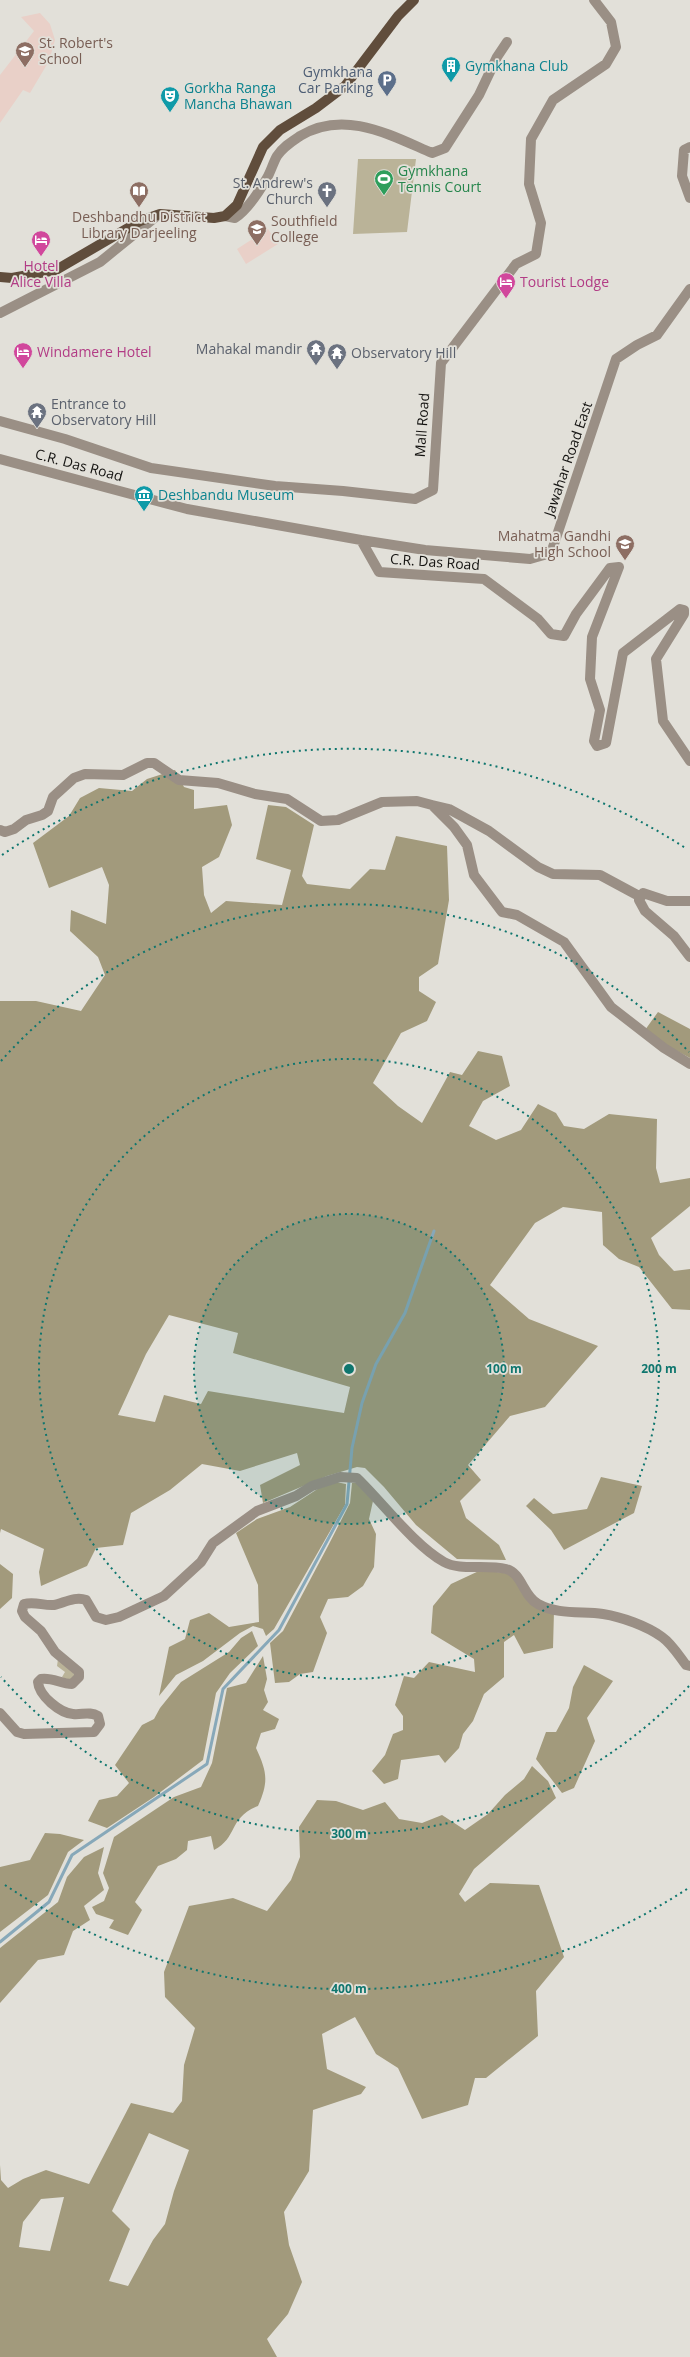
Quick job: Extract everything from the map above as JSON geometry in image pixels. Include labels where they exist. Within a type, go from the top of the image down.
[{"type":"main road","points":[[0,277],[12,278],[56,270],[140,221],[160,214],[214,218],[224,216],[237,205],[262,147],[280,130],[316,108],[345,86],[398,16],[414,0]]},
{"type":"street","name":"Mall Road","points":[[0,421],[65,439],[152,468],[275,486],[343,491],[415,500],[433,490],[441,363],[516,264],[536,254],[541,223],[529,184],[531,139],[553,100],[606,64],[616,47],[611,22],[594,0]]},
{"type":"street","points":[[224,216],[235,218],[242,213],[267,178],[277,156],[287,144],[308,131],[335,123],[371,128],[389,133],[432,153],[445,148],[479,95],[496,57],[507,42]]},
{"type":"street","points":[[690,147],[684,150],[682,176],[690,198]]},
{"type":"street","points":[[0,313],[100,262],[160,214]]},
{"type":"street","name":"Jawahar Road East","points":[[362,540],[425,550],[530,559],[551,552],[616,359],[637,345],[657,335],[690,289]]},
{"type":"street","name":"C.R. Das Road","points":[[0,459],[187,509],[362,540],[379,572],[484,579],[538,619],[550,634],[564,636],[576,614],[610,568],[619,567],[592,637],[590,679],[600,710],[594,741],[597,746],[606,743],[623,653],[680,609],[684,610],[684,614],[656,659],[663,721],[690,761]]},
{"type":"street","points":[[0,830],[5,832],[14,829],[26,820],[42,815],[48,811],[53,797],[74,778],[85,774],[123,775],[147,763],[154,763],[179,780],[218,783],[255,794],[287,800],[321,821],[338,820],[382,802],[417,802],[449,809],[489,831],[538,867],[553,874],[600,875],[639,896]]},
{"type":"street","points":[[432,805],[454,827],[467,845],[474,874],[502,912],[517,915],[564,942],[611,1007],[644,1034],[690,1064]]},
{"type":"street","points":[[639,896],[643,893],[667,901],[690,901]]},
{"type":"street","points":[[639,896],[640,906],[674,936],[690,957]]},
{"type":"street","points":[[0,1712],[17,1732],[24,1734],[94,1732],[100,1724],[98,1716],[92,1713],[80,1714],[66,1712],[48,1700],[40,1691],[38,1682],[41,1679],[46,1678],[72,1684],[79,1677],[78,1672],[55,1652],[41,1631],[25,1617],[22,1611],[24,1604],[36,1602],[52,1605],[81,1598],[86,1600],[96,1617],[106,1620],[119,1617],[164,1596],[202,1562],[213,1543],[257,1511],[296,1496],[312,1486],[340,1477],[357,1478],[409,1533],[442,1561],[456,1568],[474,1566],[508,1570],[518,1577],[525,1591],[539,1604],[563,1612],[604,1615],[651,1630],[664,1638],[686,1665],[690,1666]]},
{"type":"shaded area","name":"St. Robert's School","points":[[40,13],[50,24],[55,40],[49,61],[30,93],[23,90],[0,123],[0,75],[34,31],[21,17]]},
{"type":"shaded area","name":"Gymkhana Tennis Court","points":[[358,159],[416,159],[407,232],[353,234]]},
{"type":"shaded area","name":"Southfield College","points":[[268,229],[278,244],[246,264],[237,249]]},
{"type":"shaded area","points":[[175,770],[184,787],[194,790],[194,809],[227,805],[232,825],[219,857],[202,867],[204,895],[211,913],[226,901],[282,905],[291,870],[256,859],[268,805],[286,807],[314,825],[302,876],[307,884],[350,889],[370,869],[385,870],[396,836],[447,846],[449,900],[438,964],[419,977],[419,991],[436,1002],[427,1021],[401,1033],[373,1083],[398,1106],[422,1123],[450,1072],[462,1075],[478,1051],[502,1056],[510,1086],[483,1101],[469,1126],[496,1140],[521,1130],[538,1104],[556,1113],[564,1126],[584,1129],[609,1114],[657,1119],[656,1168],[660,1183],[690,1178],[690,1206],[651,1238],[659,1255],[674,1271],[690,1269],[690,1310],[672,1309],[639,1267],[619,1259],[603,1245],[602,1212],[563,1207],[535,1223],[490,1285],[529,1319],[598,1346],[545,1407],[510,1416],[468,1465],[481,1480],[460,1501],[466,1518],[499,1545],[506,1560],[457,1559],[416,1525],[384,1487],[365,1468],[357,1467],[327,1476],[263,1503],[260,1485],[300,1465],[297,1453],[240,1471],[202,1464],[170,1490],[131,1513],[123,1545],[96,1548],[87,1566],[41,1586],[39,1572],[44,1549],[1,1529],[0,1533],[0,1001],[36,1001],[81,1011],[105,975],[98,957],[70,931],[71,910],[106,924],[109,885],[102,867],[49,888],[33,843],[69,816],[80,798],[99,788],[132,791],[147,779]],"holes":[[[169,1315],[238,1333],[233,1353],[350,1387],[344,1413],[208,1391],[201,1404],[164,1395],[155,1422],[118,1415],[146,1354]]]},
{"type":"shaded area","points":[[658,1012],[690,1029],[690,1058],[666,1045],[645,1030]]},
{"type":"shaded area","points":[[601,1477],[642,1486],[634,1513],[564,1550],[551,1530],[526,1506],[534,1498],[553,1514],[587,1509]]},
{"type":"shaded area","points":[[336,1482],[346,1484],[345,1505],[274,1629],[266,1636],[263,1629],[253,1626],[240,1633],[203,1661],[176,1675],[159,1696],[169,1647],[185,1639],[190,1620],[209,1613],[229,1627],[259,1622],[258,1585],[236,1533],[257,1519],[290,1507],[319,1488]]},
{"type":"shaded area","points":[[352,1483],[358,1483],[373,1501],[369,1519],[376,1534],[374,1567],[363,1586],[348,1597],[328,1599],[320,1617],[327,1633],[313,1672],[300,1674],[289,1682],[275,1683],[270,1643],[283,1631],[328,1546],[350,1503]]},
{"type":"shaded area","points":[[0,1564],[13,1574],[12,1598],[0,1609]]},
{"type":"shaded area","points":[[481,1570],[511,1574],[517,1582],[554,1611],[553,1648],[524,1654],[514,1635],[504,1642],[504,1677],[484,1694],[473,1721],[463,1734],[459,1748],[445,1763],[439,1755],[401,1760],[398,1779],[384,1784],[372,1771],[385,1755],[393,1734],[403,1730],[403,1716],[395,1705],[404,1676],[414,1678],[429,1662],[475,1672],[474,1659],[431,1633],[433,1606],[451,1584]]},
{"type":"shaded area","points":[[252,1631],[258,1646],[230,1673],[216,1693],[203,1760],[154,1797],[107,1828],[88,1821],[99,1800],[117,1796],[129,1783],[115,1765],[142,1725],[154,1719],[160,1708],[181,1682],[229,1652],[241,1638]]},
{"type":"shaded area","points":[[263,1656],[267,1679],[264,1690],[268,1702],[263,1710],[279,1719],[275,1729],[261,1733],[256,1748],[265,1777],[264,1790],[258,1806],[242,1816],[227,1840],[214,1850],[211,1836],[188,1841],[187,1850],[176,1859],[158,1866],[135,1902],[142,1910],[128,1935],[109,1928],[114,1920],[96,1914],[92,1907],[104,1901],[109,1888],[103,1873],[114,1837],[174,1797],[201,1787],[212,1763],[227,1688],[246,1683]]},
{"type":"shaded area","points":[[58,1659],[75,1675],[69,1681],[62,1677],[65,1672],[57,1666]]},
{"type":"shaded area","points":[[584,1665],[613,1681],[587,1718],[595,1741],[574,1788],[562,1793],[536,1759],[546,1732],[556,1732],[569,1708],[573,1687]]},
{"type":"shaded area","points":[[532,1766],[548,1781],[556,1798],[474,1869],[459,1894],[465,1902],[490,1883],[539,1885],[564,1957],[536,1991],[538,2036],[486,2078],[475,2078],[468,2105],[422,2119],[398,2068],[376,2054],[355,2017],[322,2034],[327,2069],[366,2087],[361,2094],[313,2110],[309,2171],[284,2212],[289,2245],[302,2282],[288,2314],[267,2339],[277,2357],[0,2357],[0,2165],[1,2180],[8,2188],[23,2179],[46,2170],[89,2184],[131,2103],[173,2113],[182,2101],[184,2065],[195,2028],[165,1997],[164,1972],[189,1906],[233,1898],[267,1911],[291,1880],[300,1857],[299,1827],[317,1800],[336,1801],[363,1810],[385,1802],[399,1819],[422,1823],[442,1815],[465,1830],[488,1814],[505,1795],[524,1779]],"holes":[[[149,2133],[189,2150],[174,2191],[165,2224],[153,2240],[128,2286],[109,2281],[130,2229],[112,2211]],[[64,2197],[50,2251],[19,2247],[23,2222],[41,2199]]]},
{"type":"shaded area","points":[[45,1833],[60,1834],[84,1840],[68,1852],[48,1895],[0,1932],[0,1867],[30,1860]]},
{"type":"shaded area","points":[[104,1847],[98,1873],[104,1890],[84,1906],[90,1920],[73,1931],[64,1955],[38,1960],[0,2003],[0,1948],[58,1902],[67,1877],[84,1857]]},
{"type":"waterway","points":[[0,1942],[49,1902],[72,1855],[207,1764],[223,1689],[279,1630],[347,1504],[352,1448],[362,1403],[376,1364],[405,1313],[434,1231]]},
{"type":"place","name":"St. Robert's School","points":[[25,68]]},
{"type":"place","name":"Gymkhana Club","points":[[451,83]]},
{"type":"place","name":"Gymkhana Car Parking","points":[[387,97]]},
{"type":"place","name":"Gorkha Ranga Mancha Bhawan","points":[[170,113]]},
{"type":"place","name":"Gymkhana Tennis Court","points":[[384,196]]},
{"type":"place","name":"Deshbandhu District Library Darjeeling","points":[[139,208]]},
{"type":"place","name":"St. Andrew's Church","points":[[327,208]]},
{"type":"place","name":"Southfield College","points":[[257,246]]},
{"type":"place","name":"Hotel Alice Villa","points":[[41,257]]},
{"type":"place","name":"Tourist Lodge","points":[[506,299]]},
{"type":"place","name":"Mahakal mandir","points":[[316,366]]},
{"type":"place","name":"Windamere Hotel","points":[[23,369]]},
{"type":"place","name":"Observatory Hill","points":[[337,370]]},
{"type":"place","name":"Entrance to Observatory Hill","points":[[37,429]]},
{"type":"place","name":"Deshbandu Museum","points":[[144,512]]},
{"type":"place","name":"Mahatma Gandhi High School","points":[[625,561]]}]
